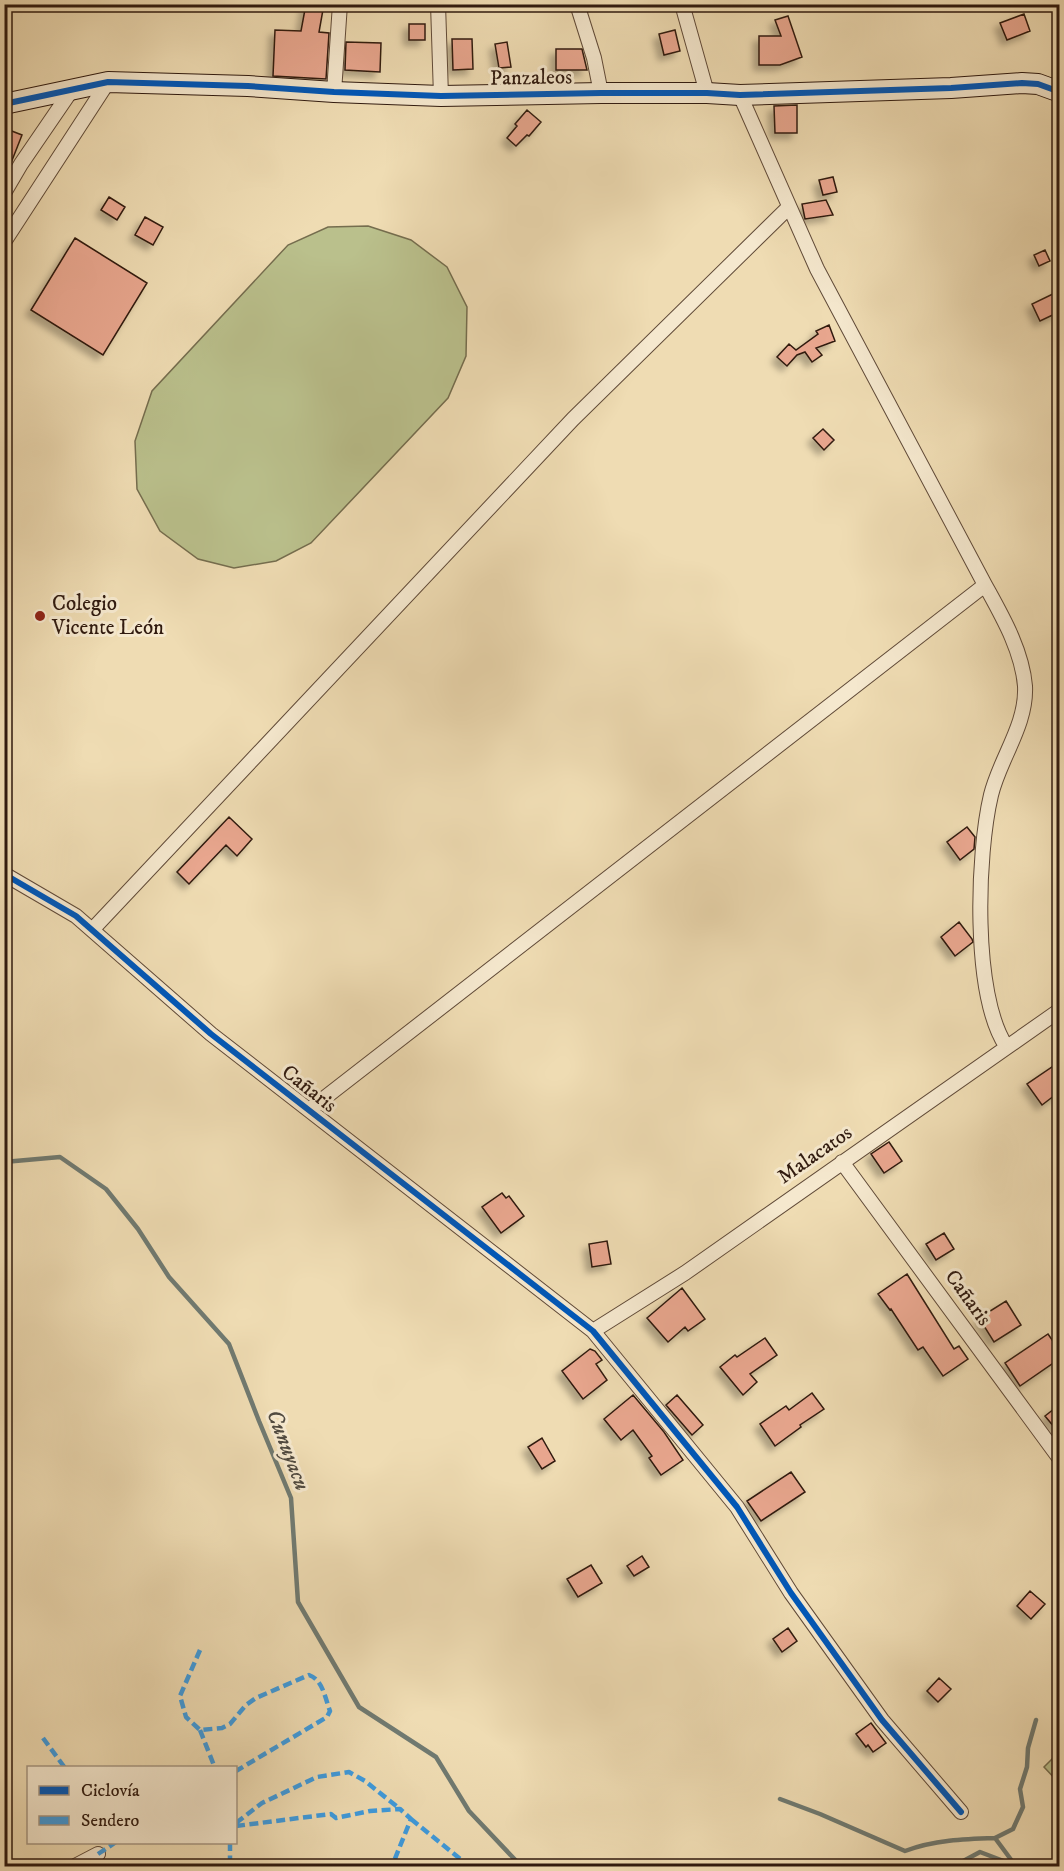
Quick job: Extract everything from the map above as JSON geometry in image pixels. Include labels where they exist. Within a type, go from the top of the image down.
[{"type":"street","points":[[334,92],[340,4]]},
{"type":"street","points":[[438,4],[441,96]]},
{"type":"street","points":[[577,4],[594,58],[601,93]]},
{"type":"street","points":[[682,4],[707,93]]},
{"type":"street","points":[[4,242],[108,82]]},
{"type":"street","name":"Panzaleos","points":[[4,104],[108,82],[248,86],[441,96],[601,93],[740,95],[951,88],[1022,82],[1038,84],[1059,92]]},
{"type":"street","points":[[4,193],[73,88]]},
{"type":"street","points":[[740,95],[817,269],[985,585],[1012,638],[1022,670],[1025,688],[1023,714],[991,795],[980,877],[981,929],[986,980],[991,1010],[998,1033],[1006,1046]]},
{"type":"street","points":[[92,930],[573,419],[789,207]]},
{"type":"street","points":[[309,1110],[985,585]]},
{"type":"street","name":"Cañaris","points":[[4,874],[76,916],[211,1034],[593,1330],[737,1507],[791,1593],[882,1720],[962,1812]]},
{"type":"street","name":"Malacatos","points":[[593,1330],[685,1273],[1006,1046],[1057,1017]]},
{"type":"street","name":"Cañaris","points":[[842,1162],[1059,1459]]},
{"type":"street","points":[[75,1866],[98,1854]]},
{"type":"green space","points":[[368,226],[411,240],[447,267],[467,307],[466,356],[448,398],[311,543],[276,561],[234,568],[198,559],[160,531],[137,489],[135,441],[152,391],[288,245],[328,227]]},
{"type":"green space","points":[[1059,1752],[1059,1783],[1044,1767]]},
{"type":"building","points":[[306,4],[324,4],[319,32],[329,33],[326,79],[273,76],[275,30],[301,31]]},
{"type":"building","points":[[1024,14],[1030,31],[1007,40],[1000,23]]},
{"type":"building","points":[[788,16],[802,57],[780,65],[759,65],[759,36],[781,36],[775,20]]},
{"type":"building","points":[[409,24],[425,24],[425,40],[409,40]]},
{"type":"building","points":[[675,30],[680,51],[664,55],[659,34]]},
{"type":"building","points":[[452,39],[472,39],[473,69],[453,70]]},
{"type":"building","points":[[346,42],[381,43],[380,72],[345,70]]},
{"type":"building","points":[[507,42],[511,67],[499,68],[495,44]]},
{"type":"building","points":[[556,49],[582,49],[587,70],[556,70]]},
{"type":"building","points":[[797,105],[797,133],[775,133],[774,106]]},
{"type":"building","points":[[527,110],[541,122],[516,146],[507,138]]},
{"type":"building","points":[[4,128],[22,135],[4,174]]},
{"type":"building","points":[[833,177],[837,192],[823,195],[819,180]]},
{"type":"building","points":[[109,197],[125,207],[117,220],[101,210]]},
{"type":"building","points":[[826,200],[833,215],[805,219],[802,204]]},
{"type":"building","points":[[145,217],[163,227],[153,245],[135,235]]},
{"type":"building","points":[[75,238],[147,283],[103,355],[31,310]]},
{"type":"building","points":[[1045,250],[1050,261],[1039,266],[1034,255]]},
{"type":"building","points":[[1059,291],[1059,312],[1040,321],[1032,304]]},
{"type":"building","points":[[829,325],[835,341],[816,348],[822,355],[812,362],[805,352],[797,355],[787,366],[777,357],[789,344],[796,350],[818,334],[816,331]]},
{"type":"building","points":[[823,429],[834,440],[824,450],[813,438]]},
{"type":"building","points":[[229,817],[252,839],[237,856],[226,845],[189,884],[177,872]]},
{"type":"building","points":[[967,827],[975,837],[974,849],[960,860],[947,842]]},
{"type":"building","points":[[959,922],[973,942],[955,956],[941,937]]},
{"type":"building","points":[[1059,1064],[1059,1092],[1042,1105],[1027,1084]]},
{"type":"building","points":[[889,1142],[902,1161],[884,1173],[871,1154]]},
{"type":"building","points":[[502,1193],[506,1198],[509,1196],[524,1216],[501,1233],[482,1207]]},
{"type":"building","points":[[944,1233],[954,1249],[936,1260],[926,1244]]},
{"type":"building","points":[[607,1241],[611,1264],[592,1267],[589,1244]]},
{"type":"building","points":[[907,1274],[954,1349],[959,1346],[968,1359],[943,1376],[923,1347],[918,1350],[891,1309],[878,1294]]},
{"type":"building","points":[[682,1288],[705,1319],[688,1331],[685,1327],[668,1342],[647,1318]]},
{"type":"building","points":[[1006,1301],[1021,1325],[994,1342],[979,1318]]},
{"type":"building","points":[[1048,1334],[1059,1350],[1059,1359],[1020,1386],[1005,1363]]},
{"type":"building","points":[[765,1338],[777,1355],[750,1374],[757,1382],[743,1395],[720,1367],[735,1355],[737,1357]]},
{"type":"building","points":[[590,1349],[595,1351],[602,1360],[596,1364],[607,1380],[583,1399],[562,1371]]},
{"type":"building","points":[[812,1393],[824,1409],[775,1446],[760,1424],[786,1406],[789,1410]]},
{"type":"building","points":[[633,1395],[664,1432],[683,1460],[661,1475],[649,1458],[652,1456],[633,1430],[621,1440],[604,1419]]},
{"type":"building","points":[[677,1395],[703,1425],[692,1435],[666,1405]]},
{"type":"building","points":[[1059,1405],[1059,1433],[1045,1416]]},
{"type":"building","points":[[542,1438],[555,1461],[542,1469],[528,1447]]},
{"type":"building","points":[[791,1472],[805,1492],[761,1521],[747,1501]]},
{"type":"building","points":[[642,1556],[649,1567],[634,1576],[627,1566]]},
{"type":"building","points":[[591,1565],[602,1583],[578,1597],[567,1579]]},
{"type":"building","points":[[1030,1591],[1045,1604],[1031,1619],[1017,1606]]},
{"type":"building","points":[[788,1628],[797,1641],[782,1652],[773,1639]]},
{"type":"building","points":[[939,1678],[951,1689],[938,1702],[927,1691]]},
{"type":"building","points":[[871,1723],[886,1743],[873,1752],[856,1734]]},
{"type":"waterway","name":"Cunuyacu","points":[[4,1162],[60,1157],[106,1189],[138,1229],[169,1277],[229,1344],[291,1498],[298,1602],[359,1707],[436,1757],[469,1811],[521,1866]]},
{"type":"waterway","points":[[1015,1865],[995,1838],[1013,1829],[1023,1807],[1020,1789],[1027,1767],[1028,1748],[1036,1720]]},
{"type":"waterway","points":[[780,1799],[905,1851],[938,1842],[995,1838]]},
{"type":"waterway","points":[[954,1866],[980,1852],[1014,1865]]},
{"type":"marked path","points":[[200,1650],[180,1696],[186,1717],[200,1730],[222,1728],[230,1724],[246,1705],[256,1698],[309,1675],[314,1677],[320,1685],[330,1711],[327,1717],[237,1770]]},
{"type":"marked path","points":[[200,1730],[214,1766]]},
{"type":"marked path","points":[[43,1738],[64,1766]]},
{"type":"marked path","points":[[237,1822],[262,1803],[317,1777],[349,1772],[365,1781],[400,1809]]},
{"type":"marked path","points":[[237,1826],[331,1814],[336,1818],[370,1811],[400,1809],[411,1819],[392,1866]]},
{"type":"marked path","points":[[411,1819],[469,1866]]},
{"type":"marked path","points":[[98,1854],[113,1844]]},
{"type":"marked path","points":[[230,1844],[230,1861],[236,1866]]},
{"type":"cycle path","points":[[4,104],[108,82],[248,86],[441,96],[601,93],[740,95],[951,88],[1022,83],[1038,84],[1060,92]]},
{"type":"cycle path","points":[[4,874],[76,916],[211,1034],[593,1331],[737,1507],[791,1593],[882,1720],[961,1812]]},
{"type":"place","name":"Colegio Vicente León","points":[[40,616]]}]
